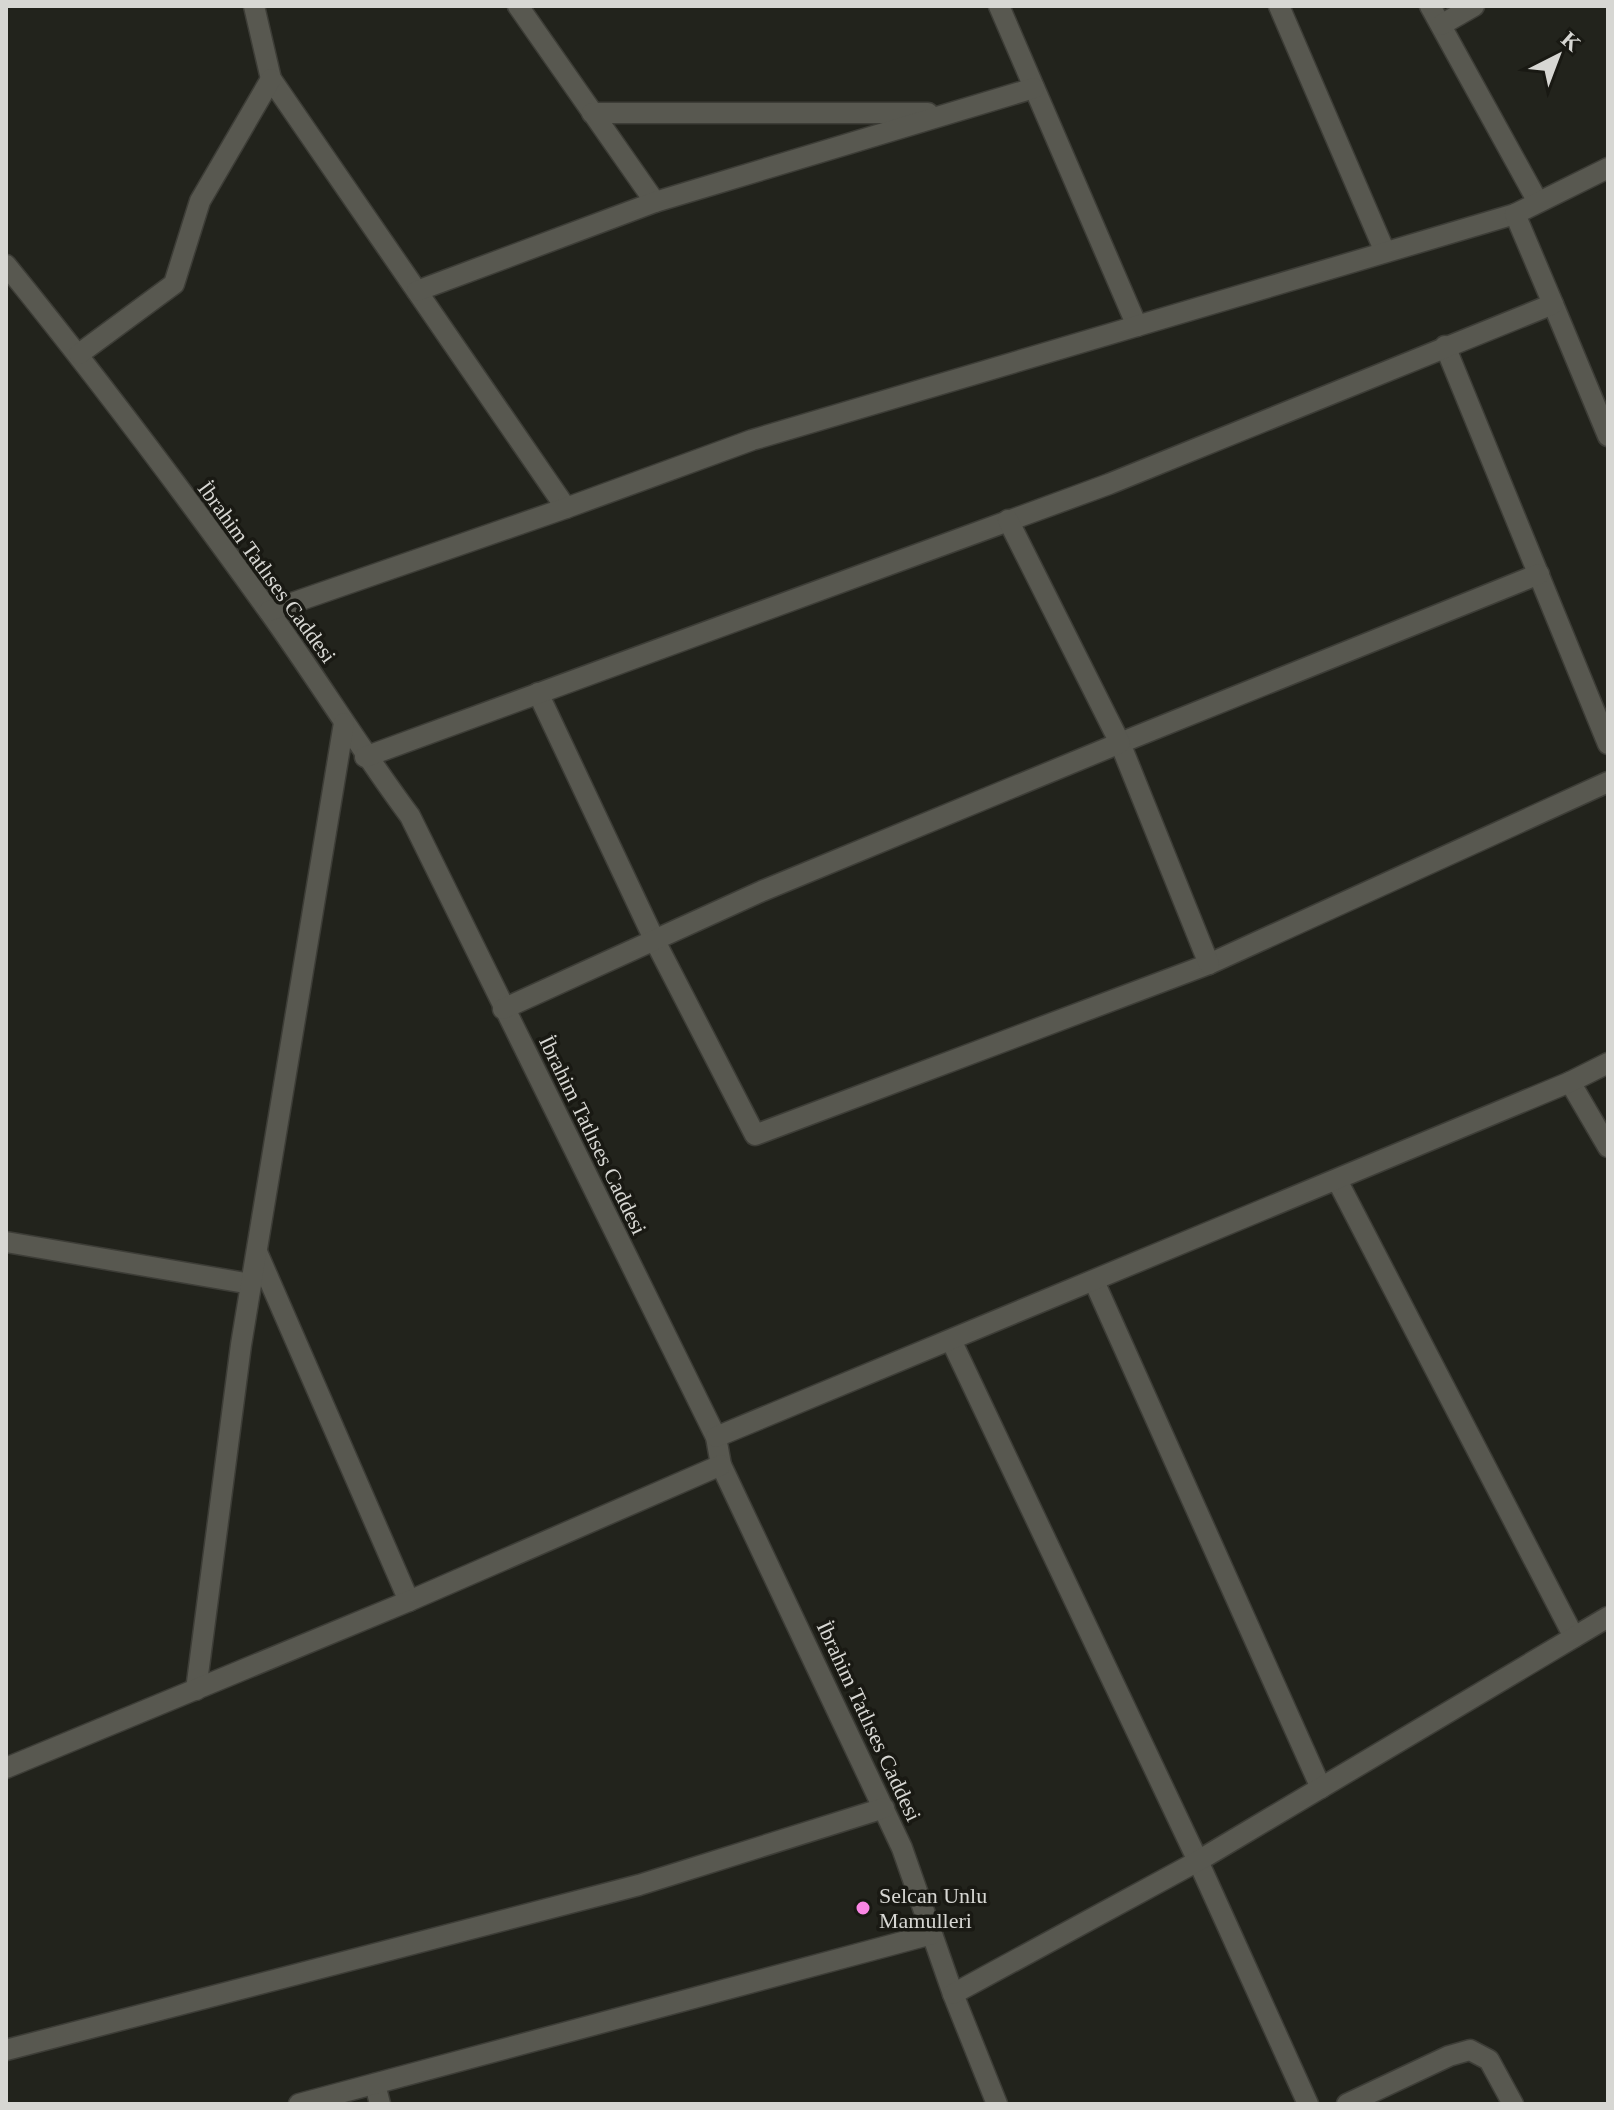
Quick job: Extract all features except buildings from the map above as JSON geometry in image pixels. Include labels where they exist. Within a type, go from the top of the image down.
[{"type":"street","points":[[254,6],[271,79],[566,508]]},
{"type":"street","points":[[518,6],[655,202]]},
{"type":"street","points":[[999,6],[1137,326]]},
{"type":"street","points":[[1279,6],[1385,252]]},
{"type":"street","points":[[1430,6],[1538,202]]},
{"type":"street","points":[[1441,25],[1474,6]]},
{"type":"street","points":[[79,354],[174,284],[200,201],[271,79]]},
{"type":"street","points":[[417,291],[655,202],[1034,88]]},
{"type":"street","points":[[592,113],[952,113]]},
{"type":"street","points":[[269,611],[752,440],[1515,214],[1608,168]]},
{"type":"street","points":[[1515,214],[1608,436]]},
{"type":"street","name":"İbrahim Tatlıses Caddesi","points":[[6,265],[79,354],[269,611],[365,757],[410,816],[716,1437],[721,1465],[902,1848],[953,1994],[997,2104]]},
{"type":"street","points":[[365,757],[1109,484],[1553,304]]},
{"type":"street","points":[[1445,346],[1608,744]]},
{"type":"street","points":[[1008,520],[1120,743],[1209,964]]},
{"type":"street","points":[[503,1009],[762,891],[1539,574]]},
{"type":"street","points":[[538,693],[655,941],[755,1135],[1209,964],[1608,782]]},
{"type":"street","points":[[196,1690],[251,1284],[344,723]]},
{"type":"street","points":[[716,1437],[1337,1180],[1608,1063]]},
{"type":"street","points":[[1570,1082],[1608,1147]]},
{"type":"street","points":[[1337,1180],[1574,1637]]},
{"type":"street","points":[[6,1242],[251,1284]]},
{"type":"street","points":[[257,1252],[409,1601]]},
{"type":"street","points":[[1094,1281],[1321,1788]]},
{"type":"street","points":[[951,1340],[1198,1861],[1308,2104]]},
{"type":"street","points":[[6,1768],[409,1601],[721,1465]]},
{"type":"street","points":[[953,1994],[1198,1861],[1608,1617]]},
{"type":"street","points":[[6,2050],[639,1885],[884,1808]]},
{"type":"street","points":[[299,2104],[377,2094],[932,1934]]},
{"type":"street","points":[[1347,2104],[1449,2056],[1470,2050],[1489,2060],[1513,2104]]},
{"type":"place","name":"Selcan Unlu Mamulleri","points":[[863,1908]]}]
